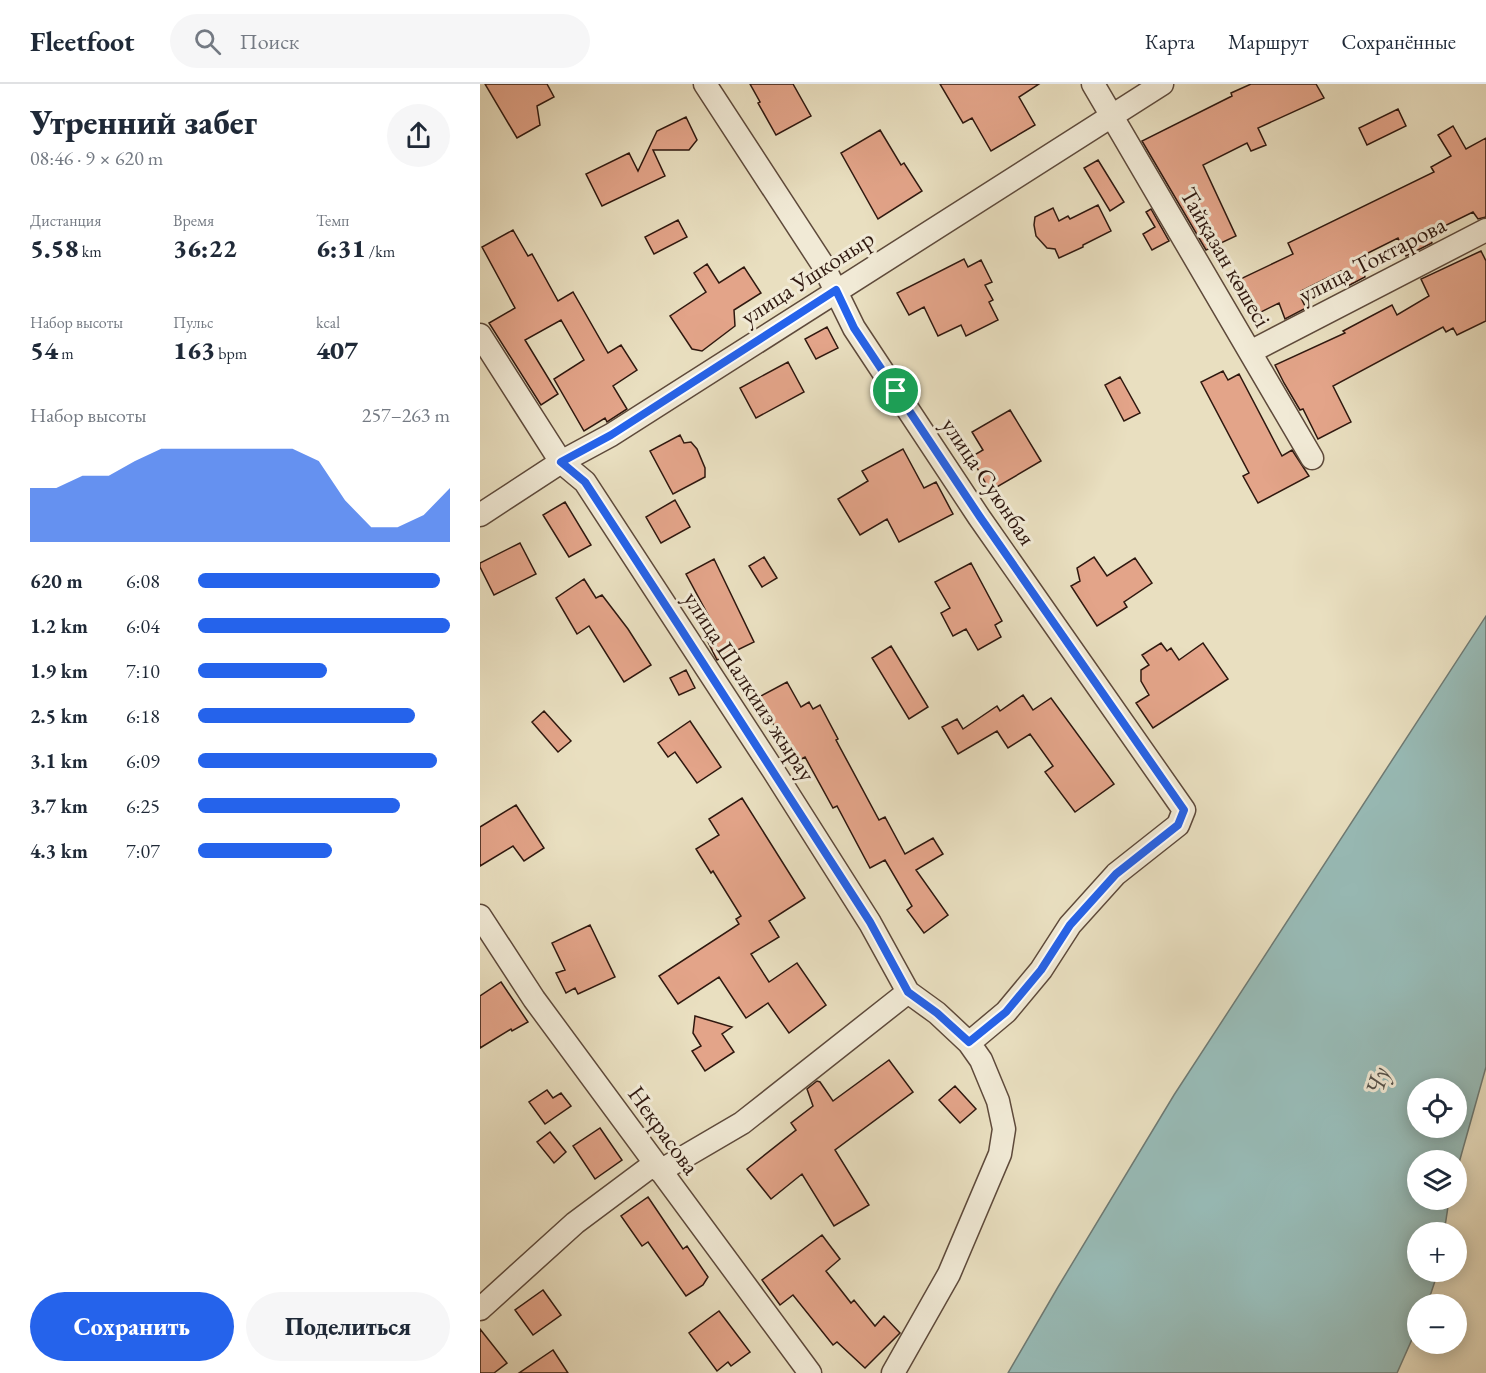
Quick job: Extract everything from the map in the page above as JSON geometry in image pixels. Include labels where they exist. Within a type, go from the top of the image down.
[{"type":"street","name":"улица Суюнбая","points":[[705,84],[823,265],[854,328],[980,517],[1184,810],[1178,825],[1116,874],[1070,925],[1041,970],[975,1051]]},
{"type":"street","name":"Тайқазан көшесі","points":[[1093,84],[1312,458]]},
{"type":"street","name":"улица Ушконыр","points":[[480,515],[561,462],[611,435],[1162,84]]},
{"type":"street","name":"улица Токтарова","points":[[1250,352],[1486,230]]},
{"type":"street","name":"улица Шалкииз жырау","points":[[480,335],[561,462],[585,482],[773,770],[870,922],[908,992],[937,1013],[975,1051]]},
{"type":"street","name":"Некрасова","points":[[480,916],[534,999],[810,1373]]},
{"type":"street","points":[[480,1309],[575,1223],[657,1167],[742,1123],[908,992]]},
{"type":"street","points":[[893,1373],[949,1274],[1000,1154],[1004,1129],[998,1101],[975,1051]]},
{"type":"water","name":"Чу","points":[[1486,616],[1486,1067],[1467,1134],[1467,1078],[1407,1078],[1407,1138],[1466,1138],[1463,1150],[1407,1150],[1407,1210],[1447,1210],[1446,1222],[1407,1222],[1407,1282],[1435,1282],[1431,1294],[1407,1294],[1407,1350],[1397,1373],[1008,1373],[1174,1095]]},
{"type":"building","points":[[485,84],[547,84],[554,97],[537,106],[540,125],[517,138]]},
{"type":"building","points":[[750,84],[793,84],[811,116],[776,135]]},
{"type":"building","points":[[940,84],[1039,84],[1019,97],[1035,125],[991,151],[972,118],[963,123]]},
{"type":"building","points":[[1251,84],[1316,84],[1324,98],[1258,128],[1266,145],[1251,151],[1247,143],[1203,165],[1236,236],[1206,250],[1142,141],[1232,96],[1231,93]]},
{"type":"building","points":[[1398,109],[1406,126],[1367,145],[1359,128]]},
{"type":"building","points":[[686,117],[697,140],[689,150],[653,150],[665,176],[602,206],[586,174],[629,153],[638,171],[657,131]]},
{"type":"building","points":[[1453,126],[1466,149],[1486,138],[1486,217],[1478,219],[1473,212],[1428,234],[1432,243],[1406,256],[1398,238],[1368,253],[1368,258],[1359,262],[1365,277],[1348,286],[1341,271],[1301,291],[1302,293],[1299,294],[1306,308],[1285,319],[1279,303],[1251,317],[1234,282],[1293,254],[1288,243],[1434,172],[1431,167],[1451,156],[1438,135]]},
{"type":"building","points":[[880,130],[901,165],[904,163],[922,191],[878,219],[841,153]]},
{"type":"building","points":[[1098,160],[1124,202],[1110,211],[1084,168]]},
{"type":"building","points":[[1098,205],[1111,231],[1083,247],[1059,258],[1055,249],[1047,248],[1036,236],[1035,217],[1053,208],[1059,221],[1068,216],[1070,219]]},
{"type":"building","points":[[1151,209],[1169,241],[1152,250],[1143,234],[1155,227],[1146,212]]},
{"type":"building","points":[[678,220],[687,237],[654,254],[645,237]]},
{"type":"building","points":[[513,230],[528,256],[532,254],[558,301],[573,292],[608,353],[621,345],[637,370],[613,386],[627,409],[607,422],[605,418],[584,431],[554,379],[584,360],[561,320],[525,340],[558,394],[541,405],[489,323],[515,308],[482,247]]},
{"type":"building","points":[[1481,251],[1486,261],[1486,321],[1457,335],[1453,328],[1446,332],[1443,327],[1333,386],[1351,422],[1318,439],[1303,409],[1300,410],[1275,365],[1345,333],[1343,331],[1392,305],[1397,315],[1429,296],[1421,279]]},
{"type":"building","points":[[964,259],[968,267],[981,260],[992,282],[985,285],[993,300],[989,302],[998,320],[966,336],[961,325],[938,336],[924,307],[909,315],[897,293]]},
{"type":"building","points":[[707,264],[719,283],[744,267],[761,293],[734,310],[735,326],[702,351],[692,349],[670,316],[706,292],[694,273]]},
{"type":"building","points":[[827,327],[838,348],[816,359],[805,339]]},
{"type":"building","points":[[788,362],[804,392],[756,418],[740,388]]},
{"type":"building","points":[[1223,371],[1228,380],[1239,374],[1282,456],[1292,450],[1309,476],[1258,503],[1243,476],[1249,473],[1201,382]]},
{"type":"building","points":[[1120,377],[1140,413],[1124,421],[1105,385]]},
{"type":"building","points":[[1010,410],[1041,461],[990,491],[971,457],[983,450],[972,432]]},
{"type":"building","points":[[680,435],[684,443],[691,442],[697,449],[705,468],[705,477],[673,494],[650,451]]},
{"type":"building","points":[[903,449],[924,488],[936,482],[953,514],[899,542],[887,519],[860,535],[838,499],[868,481],[862,471]]},
{"type":"building","points":[[675,500],[690,527],[661,543],[646,517]]},
{"type":"building","points":[[565,502],[591,545],[569,557],[543,515]]},
{"type":"building","points":[[520,543],[536,574],[494,595],[480,563]]},
{"type":"building","points":[[764,557],[777,578],[762,587],[749,566]]},
{"type":"building","points":[[1094,557],[1107,576],[1135,558],[1152,583],[1124,602],[1127,607],[1097,626],[1071,586],[1080,581],[1077,568]]},
{"type":"building","points":[[714,559],[754,642],[717,660],[703,632],[714,626],[686,574]]},
{"type":"building","points":[[971,563],[1002,621],[995,625],[1001,637],[978,650],[966,629],[953,636],[941,613],[950,608],[935,582]]},
{"type":"building","points":[[584,579],[596,598],[602,595],[628,629],[651,665],[624,682],[589,626],[577,634],[556,598]]},
{"type":"building","points":[[1161,643],[1167,651],[1171,648],[1179,660],[1203,643],[1228,679],[1153,728],[1136,703],[1149,695],[1141,681],[1141,670],[1149,665],[1142,655]]},
{"type":"building","points":[[891,646],[928,707],[909,719],[872,658]]},
{"type":"building","points":[[686,670],[695,688],[679,695],[670,678]]},
{"type":"building","points":[[787,682],[801,707],[809,702],[813,709],[820,705],[879,820],[885,817],[905,854],[933,838],[943,854],[916,870],[948,915],[924,933],[907,910],[912,906],[885,860],[870,868],[837,806],[833,808],[805,757],[794,763],[759,697]]},
{"type":"building","points":[[1023,695],[1033,710],[1051,698],[1114,784],[1075,812],[1045,772],[1053,766],[1030,734],[1008,748],[997,731],[958,754],[942,727],[957,719],[963,729],[997,706],[1000,711]]},
{"type":"building","points":[[544,711],[571,741],[558,752],[532,722]]},
{"type":"building","points":[[690,721],[721,767],[697,783],[675,752],[668,757],[658,743]]},
{"type":"building","points":[[742,798],[805,898],[769,921],[779,937],[751,954],[769,982],[797,963],[826,1005],[789,1033],[768,1003],[746,1018],[719,977],[678,1004],[659,976],[739,924],[736,919],[741,916],[713,871],[711,873],[696,849],[719,835],[709,819]]},
{"type":"building","points":[[516,805],[544,848],[524,861],[513,846],[480,866],[480,827]]},
{"type":"building","points":[[590,925],[615,977],[578,994],[575,988],[566,993],[556,973],[565,970],[552,943]]},
{"type":"building","points":[[501,982],[528,1022],[512,1031],[511,1029],[480,1048],[480,996]]},
{"type":"building","points":[[695,1016],[732,1027],[722,1034],[734,1052],[705,1071],[692,1051],[701,1046],[693,1033]]},
{"type":"building","points":[[889,1060],[913,1092],[835,1150],[869,1205],[834,1226],[802,1174],[771,1199],[747,1169],[796,1130],[791,1123],[813,1106],[807,1089],[817,1081],[820,1082],[833,1101]]},
{"type":"building","points":[[955,1086],[976,1109],[960,1123],[939,1100]]},
{"type":"building","points":[[547,1090],[553,1098],[561,1093],[571,1106],[545,1124],[529,1102]]},
{"type":"building","points":[[600,1128],[622,1160],[595,1179],[573,1146]]},
{"type":"building","points":[[550,1132],[566,1152],[554,1163],[537,1142]]},
{"type":"building","points":[[648,1197],[683,1249],[687,1246],[708,1277],[703,1285],[686,1296],[648,1242],[642,1246],[621,1216]]},
{"type":"building","points":[[822,1235],[840,1259],[826,1271],[851,1303],[854,1300],[875,1326],[884,1316],[900,1333],[865,1368],[837,1342],[833,1345],[793,1295],[780,1305],[762,1280]]},
{"type":"building","points":[[543,1290],[561,1315],[533,1335],[515,1310]]},
{"type":"building","points":[[719,1311],[750,1352],[731,1366],[728,1362],[717,1371],[689,1333]]},
{"type":"building","points":[[480,1329],[507,1363],[494,1373],[480,1373]]},
{"type":"building","points":[[553,1350],[568,1373],[519,1373]]},
{"type":"route","points":[[836,290],[854,328],[896,391],[980,517],[1184,810],[1178,825],[1116,874],[1070,925],[1041,970],[1006,1012],[969,1042],[937,1013],[908,992],[870,922],[585,482],[561,462],[611,435],[836,290]]}]
